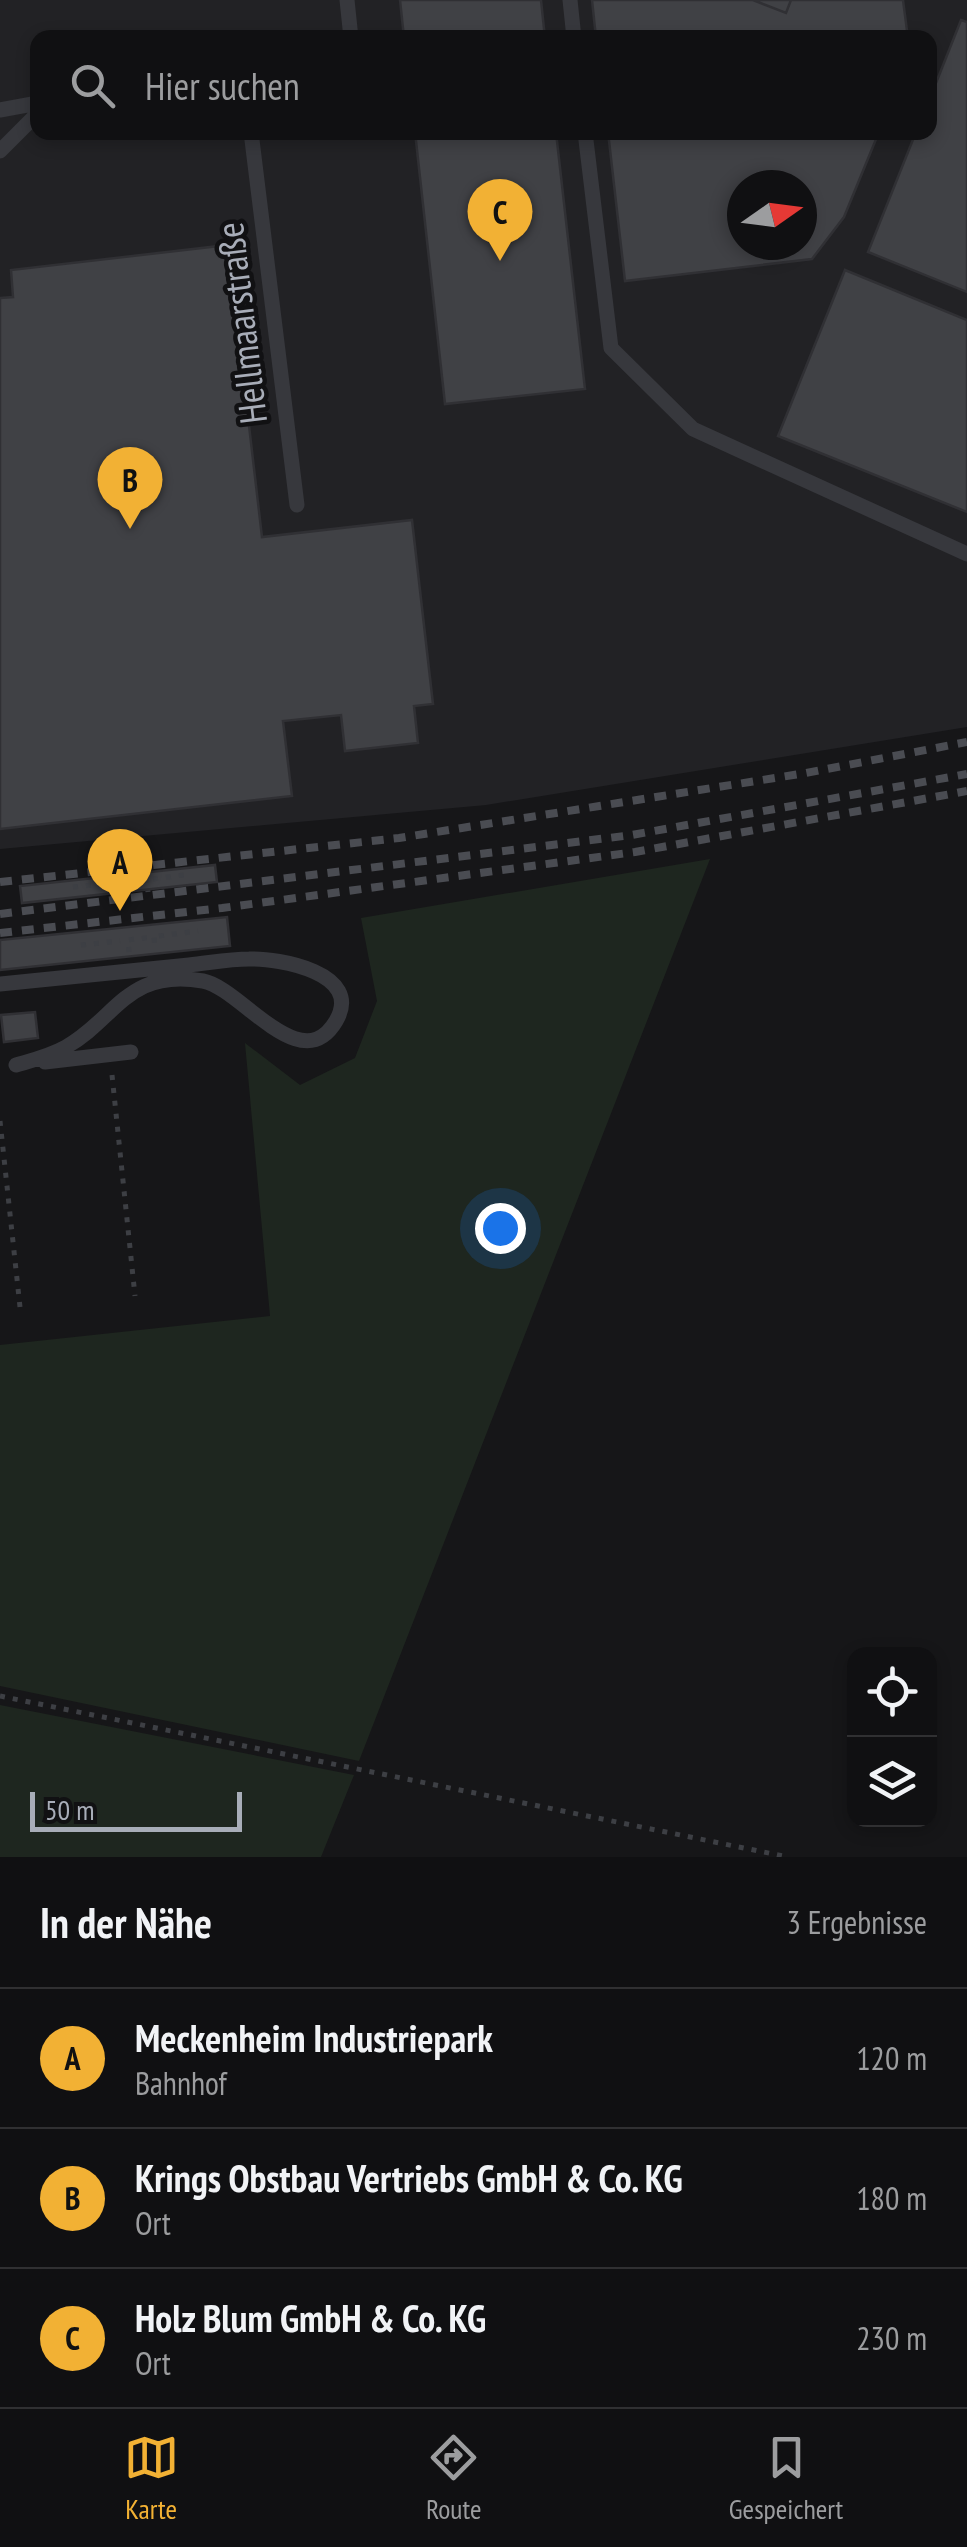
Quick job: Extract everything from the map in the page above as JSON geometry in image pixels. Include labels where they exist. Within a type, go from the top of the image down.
[{"type":"lane","points":[[346,0],[351,30]]},
{"type":"lane","points":[[570,0],[573,30]]},
{"type":"lane","points":[[0,110],[30,104]]},
{"type":"lane","points":[[0,151],[30,121]]},
{"type":"lane","name":"Hellmaarstraße","points":[[252,140],[296,506]]},
{"type":"lane","points":[[586,140],[610,348],[693,429],[967,554]]},
{"type":"lane","points":[[0,984],[248,958],[298,964],[318,972],[339,995],[335,1023],[317,1039],[300,1041],[278,1031],[227,990],[206,981],[163,980],[125,996],[66,1047],[8,1066]]},
{"type":"lane","points":[[8,1066],[130,1052]]},
{"type":"path","points":[[153,878],[191,874]]},
{"type":"path","points":[[126,895],[124,880],[129,879],[146,878],[148,892]]},
{"type":"path","points":[[73,887],[112,883]]},
{"type":"path","points":[[159,936],[198,932]]},
{"type":"path","points":[[130,960],[128,940],[143,938],[154,938],[156,957]]},
{"type":"path","points":[[81,945],[120,941]]},
{"type":"path","points":[[110,1054],[135,1296]]},
{"type":"path","points":[[0,1121],[20,1306]]},
{"type":"path","points":[[0,1696],[788,1857]]},
{"type":"shaded area","points":[[0,0],[967,0],[967,727],[486,805],[0,849]]},
{"type":"shaded area","points":[[710,859],[359,1761],[0,1686],[0,1345],[270,1316],[245,1043],[300,1085],[355,1058],[377,1001],[361,918]]},
{"type":"shaded area","points":[[0,1705],[354,1775],[321,1857],[0,1857]]},
{"type":"building","points":[[400,0],[541,0],[544,30],[403,30]]},
{"type":"building","points":[[592,0],[753,0],[786,13],[791,0],[903,0],[907,30],[595,30]]},
{"type":"building","points":[[753,0],[791,0],[786,13]]},
{"type":"building","points":[[961,20],[967,22],[967,292],[868,252],[913,140],[937,140],[937,80]]},
{"type":"building","points":[[416,140],[557,140],[585,389],[445,404]]},
{"type":"building","points":[[609,140],[876,140],[844,217],[817,252],[817,170],[727,170],[727,260],[804,260],[625,281]]},
{"type":"building","points":[[228,245],[262,537],[412,520],[433,704],[414,706],[418,743],[345,751],[341,715],[283,721],[292,796],[0,829],[0,298],[13,297],[11,270]]},
{"type":"building","points":[[845,270],[967,320],[967,512],[778,436]]},
{"type":"building","points":[[215,865],[217,882],[22,903],[20,886]]},
{"type":"building","points":[[227,917],[230,946],[0,970],[0,940]]},
{"type":"building","points":[[35,1012],[38,1038],[4,1042],[1,1015]]},
{"type":"railway","points":[[0,882],[399,838],[806,773],[967,742]]},
{"type":"railway","points":[[0,914],[632,835],[967,774]]},
{"type":"railway","points":[[0,933],[222,908],[635,852],[967,791]]},
{"type":"place","name":"Holz Blum GmbH & Co. KG","points":[[500,261]]},
{"type":"place","name":"Krings Obstbau Vertriebs GmbH & Co. KG","points":[[130,529]]},
{"type":"place","name":"Meckenheim Industriepark","points":[[120,911]]}]
